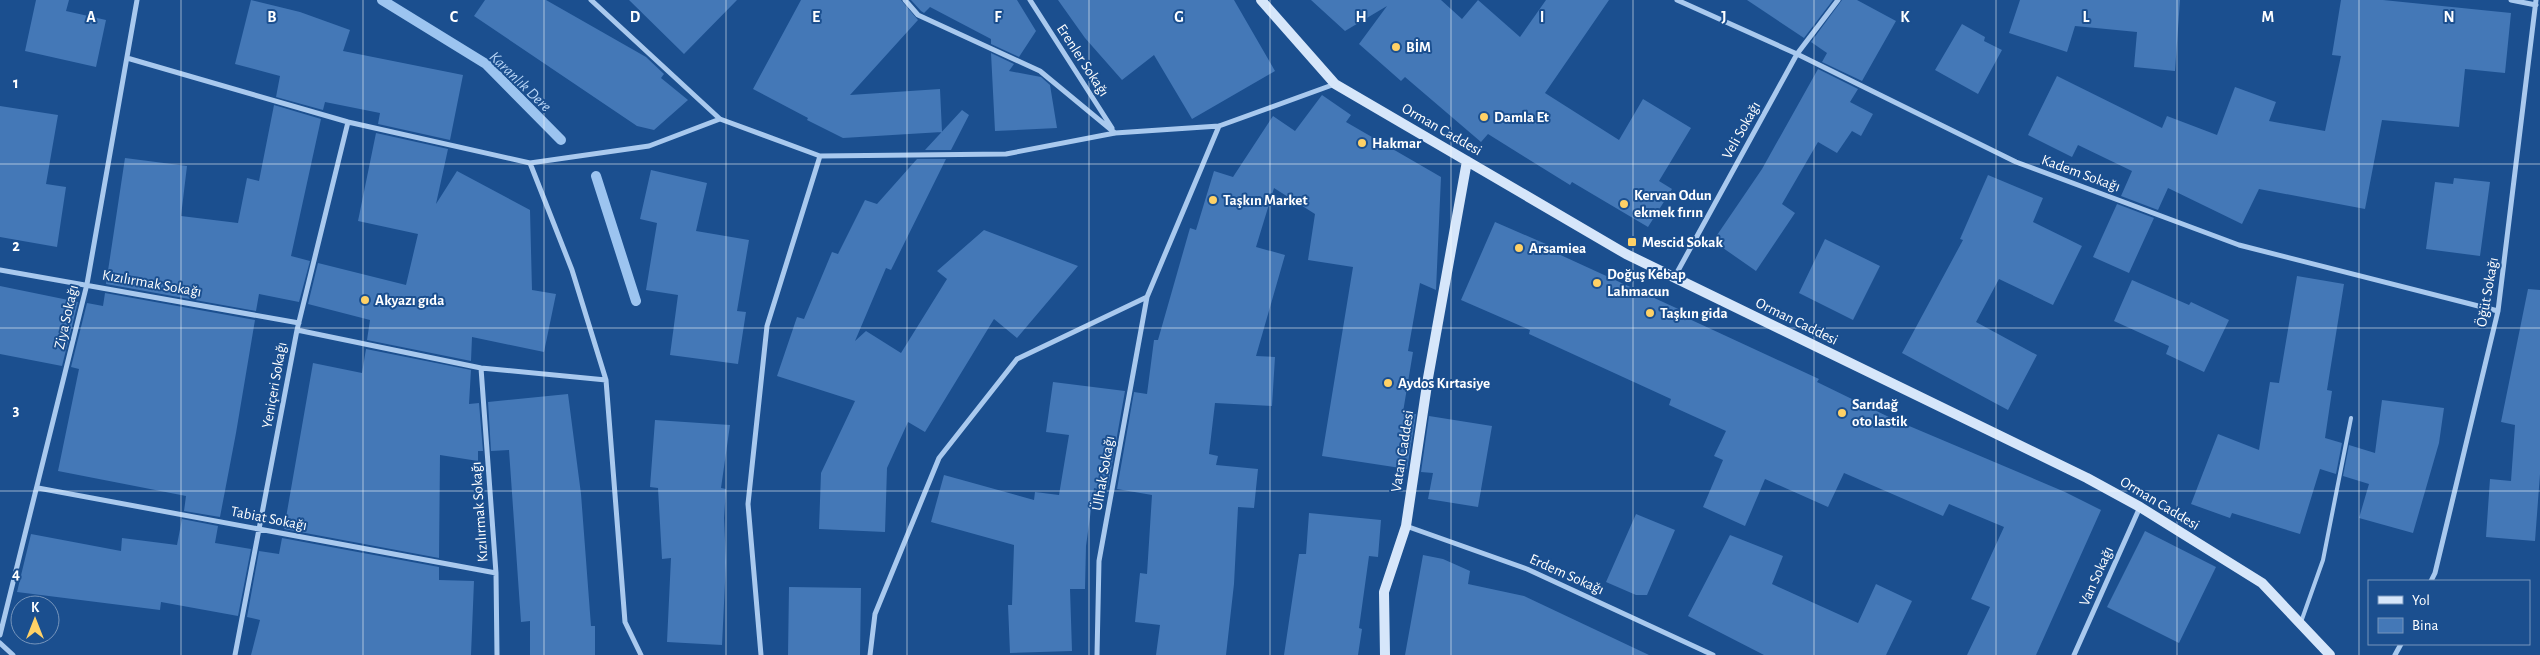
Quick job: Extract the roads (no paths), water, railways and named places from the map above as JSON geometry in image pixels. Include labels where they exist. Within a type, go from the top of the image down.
[{"type":"street","name":"Ziya Sokağı","points":[[0,635],[38,488],[87,284],[137,0]]},
{"type":"street","points":[[591,0],[720,119],[820,156],[1006,154],[1116,133],[1219,126],[1335,84]]},
{"type":"street","points":[[905,0],[918,15],[1040,71],[1116,133]]},
{"type":"street","name":"Erenler Sokağı","points":[[1030,0],[1116,133]]},
{"type":"street","name":"Orman Caddesi","points":[[1260,0],[1335,84],[1626,254],[2087,478],[2140,507],[2262,583],[2330,655]]},
{"type":"street","name":"Kadem Sokağı","points":[[1677,0],[1797,54],[2016,162],[2230,242],[2498,311]]},
{"type":"street","name":"Veli Sokağı","points":[[1674,278],[1797,54],[1838,0]]},
{"type":"street","points":[[2511,0],[2536,2]]},
{"type":"street","name":"Öğüt Sokağı","points":[[2431,580],[2498,311],[2536,2]]},
{"type":"street","points":[[127,58],[348,122],[530,163],[650,146],[720,119]]},
{"type":"street","name":"Yeniçeri Sokağı","points":[[235,655],[297,330],[348,122]]},
{"type":"street","name":"Ülhak Sokağı","points":[[1097,655],[1099,561],[1147,297],[1219,126]]},
{"type":"street","points":[[761,655],[748,504],[767,326],[820,156]]},
{"type":"street","name":"Vatan Caddesi","points":[[1385,655],[1384,592],[1406,526],[1428,378],[1468,161]]},
{"type":"street","points":[[530,163],[572,270],[606,380],[625,622],[642,655]]},
{"type":"street","name":"Kızılırmak Sokağı","points":[[0,270],[299,323]]},
{"type":"street","points":[[870,655],[875,614],[939,458],[1016,359],[1147,297]]},
{"type":"street","points":[[297,330],[481,368],[606,380]]},
{"type":"street","name":"Kızılırmak Sokağı","points":[[481,368],[496,573],[497,655]]},
{"type":"street","name":"Tabiat Sokağı","points":[[38,488],[496,573]]},
{"type":"street","name":"Van Sokağı","points":[[2074,655],[2140,507]]},
{"type":"street","name":"Erdem Sokağı","points":[[1406,526],[1527,568],[1713,655]]},
{"type":"street","points":[[0,643],[13,655]]},
{"type":"lane","points":[[2301,624],[2323,560],[2351,418]]},
{"type":"waterway","name":"Karanlık Dere","points":[[382,0],[486,64],[561,140]]},
{"type":"waterway","name":"Karanlık Dere","points":[[596,176],[636,301]]},
{"type":"place","name":"BİM","points":[[1396,47]]},
{"type":"place","name":"Damla Et","points":[[1484,117]]},
{"type":"place","name":"Hakmar","points":[[1362,143]]},
{"type":"place","name":"Taşkın Market","points":[[1213,200]]},
{"type":"place","name":"Kervan Odun ekmek fırın","points":[[1624,204]]},
{"type":"place","name":"Mescid Sokak","points":[[1632,242]]},
{"type":"place","name":"Arsamiea","points":[[1519,248]]},
{"type":"place","name":"Doğuş Kebap Lahmacun","points":[[1597,283]]},
{"type":"place","name":"Akyazı gıda","points":[[365,300]]},
{"type":"place","name":"Taşkın gida","points":[[1650,313]]},
{"type":"place","name":"Aydos Kırtasiye","points":[[1388,383]]},
{"type":"place","name":"Sarıdağ oto lastik","points":[[1842,413]]}]
